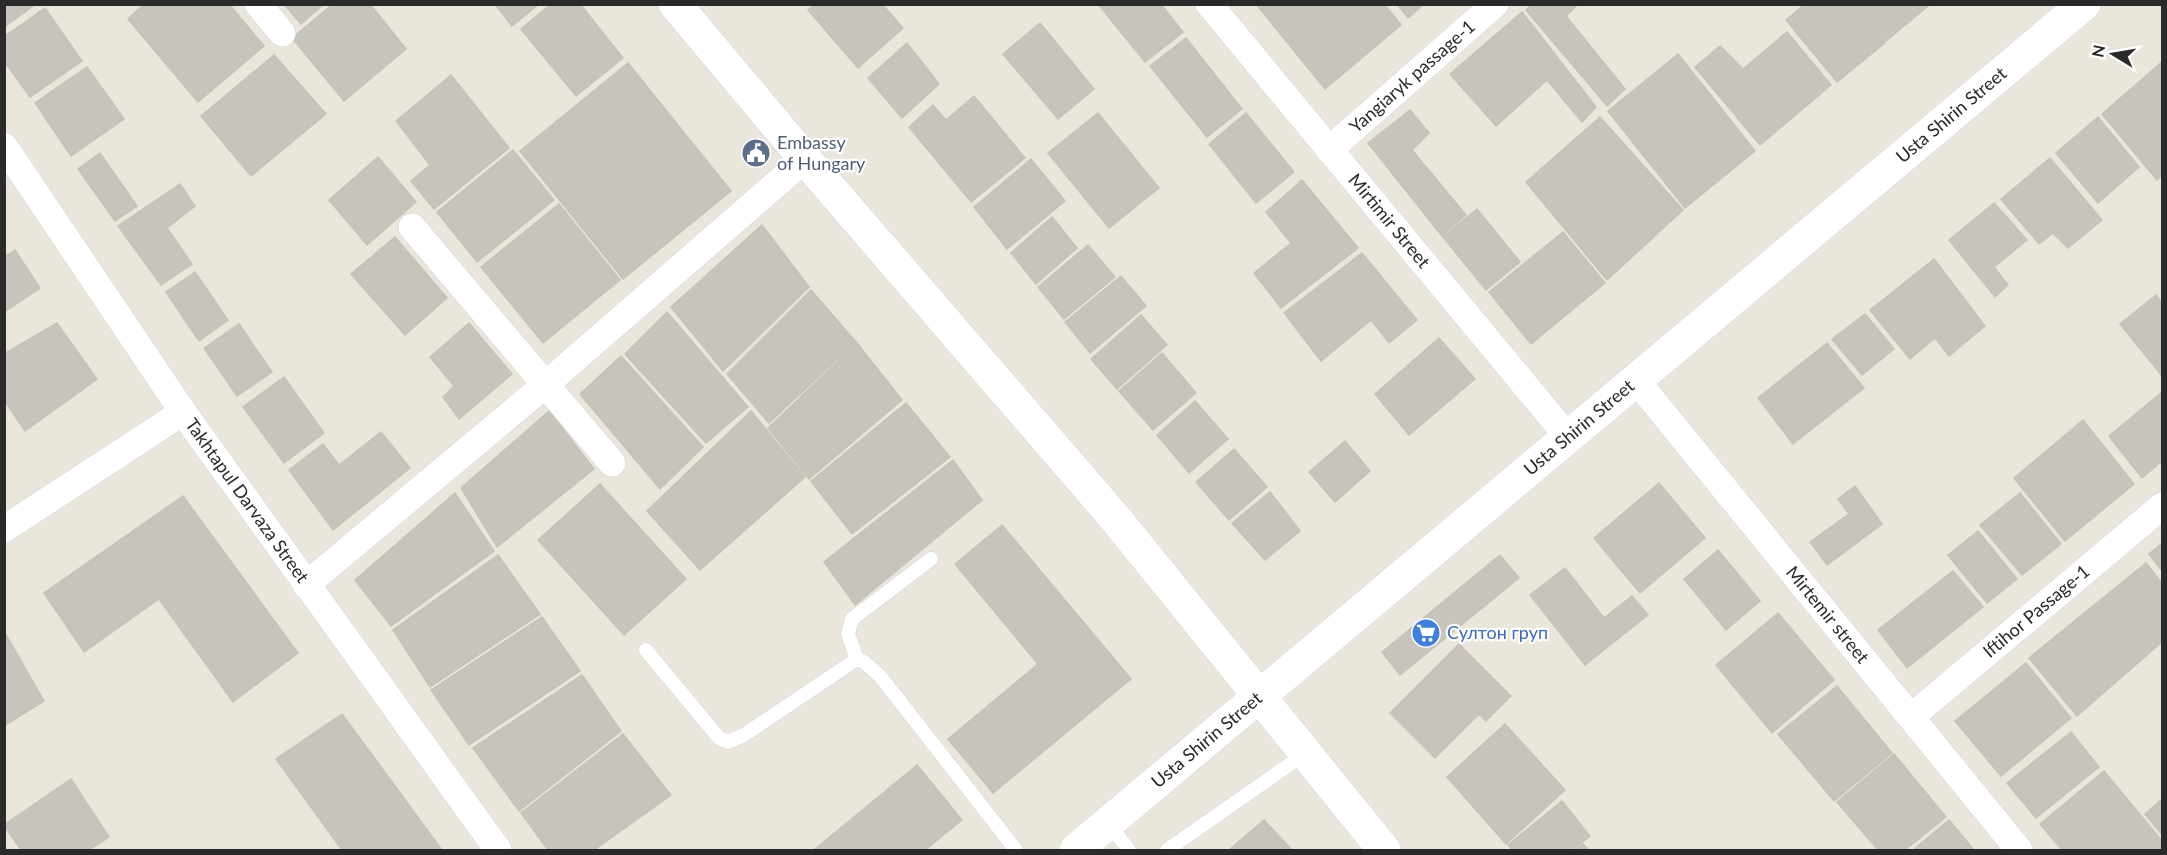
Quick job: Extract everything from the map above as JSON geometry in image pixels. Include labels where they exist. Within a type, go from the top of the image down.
[{"type":"main road","points":[[675,4],[1115,518],[1384,850]]},
{"type":"main road","name":"Usta Shirin Street","points":[[1076,850],[2084,4]]},
{"type":"street","points":[[258,4],[282,33]]},
{"type":"street","name":"Mirtimir Street","points":[[1209,4],[1568,437]]},
{"type":"street","name":"Yangiaryk passage-1","points":[[1329,150],[1495,4]]},
{"type":"street","name":"Takhtapul Darvaza Street","points":[[4,146],[183,412],[498,850]]},
{"type":"street","points":[[306,585],[545,385],[806,159]]},
{"type":"street","points":[[412,227],[612,463]]},
{"type":"street","name":"Mirtemir street","points":[[1636,380],[2019,850]]},
{"type":"street","points":[[4,529],[183,412]]},
{"type":"street","name":"Iftihor Passage-1","points":[[1911,717],[2163,506]]},
{"type":"lane","points":[[931,559],[852,619],[848,634],[857,659],[880,676],[1016,850]]},
{"type":"lane","points":[[645,650],[719,738],[728,742],[744,735],[857,659]]},
{"type":"lane","points":[[1167,850],[1306,753]]},
{"type":"lane","points":[[1107,824],[1129,850]]},
{"type":"building","points":[[4,4],[36,4],[4,27]]},
{"type":"building","points":[[144,4],[229,4],[264,46],[198,102],[128,19]]},
{"type":"building","points":[[284,4],[324,4],[301,24]]},
{"type":"building","points":[[333,4],[370,4],[406,49],[344,101],[292,38]]},
{"type":"building","points":[[495,4],[539,4],[512,26]]},
{"type":"building","points":[[551,4],[580,4],[623,58],[576,96],[521,29]]},
{"type":"building","points":[[814,4],[882,4],[903,28],[858,68],[808,10]]},
{"type":"building","points":[[1098,4],[1161,4],[1183,32],[1145,62]]},
{"type":"building","points":[[1256,4],[1384,4],[1401,25],[1325,89]]},
{"type":"building","points":[[1397,4],[1424,4],[1408,18]]},
{"type":"building","points":[[1532,4],[1578,4],[1566,16],[1625,89],[1607,106],[1526,10]]},
{"type":"building","points":[[1805,4],[1854,4],[1885,43],[1837,82],[1786,20]]},
{"type":"building","points":[[1855,4],[1927,4],[1928,6],[1886,41]]},
{"type":"building","points":[[45,8],[82,61],[30,97],[4,61],[4,37]]},
{"type":"building","points":[[1522,12],[1596,107],[1582,122],[1547,80],[1496,126],[1450,74]]},
{"type":"building","points":[[1040,23],[1094,89],[1058,119],[1003,54]]},
{"type":"building","points":[[1787,32],[1831,85],[1760,145],[1695,67],[1720,46],[1743,69]]},
{"type":"building","points":[[1186,38],[1242,109],[1207,137],[1150,66]]},
{"type":"building","points":[[907,43],[939,84],[902,118],[868,78]]},
{"type":"building","points":[[1678,54],[1755,151],[1685,208],[1608,111]]},
{"type":"building","points":[[274,55],[326,114],[251,176],[201,116]]},
{"type":"building","points":[[2162,62],[2162,175],[2157,180],[2102,114]]},
{"type":"building","points":[[628,63],[731,191],[623,279],[520,151]]},
{"type":"building","points":[[87,67],[124,119],[71,156],[35,103]]},
{"type":"building","points":[[451,75],[509,148],[434,209],[411,181],[430,165],[396,121]]},
{"type":"building","points":[[974,96],[1025,158],[971,202],[909,127],[933,105],[946,120]]},
{"type":"building","points":[[1410,110],[1429,133],[1412,150],[1466,215],[1442,236],[1368,143]]},
{"type":"building","points":[[1098,113],[1159,188],[1109,228],[1048,153]]},
{"type":"building","points":[[1246,113],[1294,172],[1256,203],[1209,144]]},
{"type":"building","points":[[1600,117],[1683,210],[1607,280],[1526,182]]},
{"type":"building","points":[[2098,117],[2139,167],[2098,203],[2056,153]]},
{"type":"building","points":[[513,150],[554,200],[477,262],[437,212]]},
{"type":"building","points":[[100,153],[137,206],[115,221],[78,169]]},
{"type":"building","points":[[378,157],[416,202],[367,245],[329,200]]},
{"type":"building","points":[[2050,158],[2102,220],[2068,248],[2053,233],[2039,244],[2001,199]]},
{"type":"building","points":[[1031,159],[1065,201],[1007,249],[974,207]]},
{"type":"building","points":[[1302,180],[1358,248],[1281,308],[1254,273],[1291,243],[1266,212]]},
{"type":"building","points":[[180,184],[195,206],[167,228],[192,264],[161,285],[118,226]]},
{"type":"building","points":[[1994,203],[2027,240],[1994,267],[2008,285],[1995,297],[1949,240]]},
{"type":"building","points":[[559,204],[620,280],[543,343],[481,267]]},
{"type":"building","points":[[1477,209],[1520,262],[1486,290],[1443,237]]},
{"type":"building","points":[[1052,217],[1077,248],[1036,284],[1011,253]]},
{"type":"building","points":[[762,225],[809,287],[723,371],[671,307]]},
{"type":"building","points":[[1563,232],[1605,283],[1531,344],[1489,292]]},
{"type":"building","points":[[395,237],[447,298],[405,335],[351,274]]},
{"type":"building","points":[[1088,245],[1115,277],[1064,319],[1038,287]]},
{"type":"building","points":[[15,250],[40,288],[4,312],[4,257]]},
{"type":"building","points":[[1362,253],[1417,320],[1389,343],[1371,320],[1321,361],[1284,313]]},
{"type":"building","points":[[1934,259],[1985,326],[1949,356],[1935,338],[1910,359],[1870,310]]},
{"type":"building","points":[[195,272],[228,320],[199,341],[166,292]]},
{"type":"building","points":[[1121,276],[1146,306],[1090,353],[1065,322]]},
{"type":"building","points":[[811,290],[856,342],[769,423],[727,374]]},
{"type":"building","points":[[2156,295],[2162,303],[2162,376],[2120,324]]},
{"type":"building","points":[[667,312],[748,407],[706,443],[625,354]]},
{"type":"building","points":[[1865,314],[1894,349],[1862,375],[1832,339]]},
{"type":"building","points":[[1141,315],[1167,345],[1117,389],[1091,359]]},
{"type":"building","points":[[57,323],[97,379],[25,431],[4,400],[4,354]]},
{"type":"building","points":[[469,323],[512,374],[459,419],[443,397],[454,386],[430,357]]},
{"type":"building","points":[[239,324],[272,372],[237,396],[204,348]]},
{"type":"building","points":[[1439,338],[1475,379],[1409,435],[1375,394]]},
{"type":"building","points":[[857,343],[902,400],[809,479],[768,428]]},
{"type":"building","points":[[1827,343],[1864,388],[1793,444],[1758,398]]},
{"type":"building","points":[[1162,353],[1196,393],[1153,430],[1119,391]]},
{"type":"building","points":[[621,356],[703,447],[660,489],[580,394]]},
{"type":"building","points":[[284,377],[324,433],[284,463],[243,407]]},
{"type":"building","points":[[2162,392],[2162,461],[2142,478],[2109,436]]},
{"type":"building","points":[[1195,401],[1228,439],[1189,473],[1157,435]]},
{"type":"building","points":[[906,403],[950,457],[852,534],[811,481]]},
{"type":"building","points":[[549,411],[594,469],[497,547],[461,488]]},
{"type":"building","points":[[751,411],[805,477],[700,570],[647,511]]},
{"type":"building","points":[[2083,420],[2134,484],[2065,541],[2014,478]]},
{"type":"building","points":[[381,432],[410,468],[333,530],[289,470],[323,444],[339,465]]},
{"type":"building","points":[[1345,441],[1370,471],[1335,502],[1309,472]]},
{"type":"building","points":[[1234,449],[1267,487],[1229,520],[1196,482]]},
{"type":"building","points":[[953,460],[982,500],[855,605],[824,562]]},
{"type":"building","points":[[1659,483],[1705,538],[1640,593],[1594,538]]},
{"type":"building","points":[[600,484],[686,579],[624,635],[538,540]]},
{"type":"building","points":[[1855,486],[1882,524],[1827,565],[1810,542],[1849,514],[1838,499]]},
{"type":"building","points":[[1270,492],[1300,531],[1265,560],[1232,523]]},
{"type":"building","points":[[455,493],[494,551],[391,626],[355,580]]},
{"type":"building","points":[[2020,493],[2061,544],[2022,575],[1980,525]]},
{"type":"building","points":[[183,496],[298,653],[233,702],[159,599],[84,652],[44,593]]},
{"type":"building","points":[[1002,525],[1131,679],[993,793],[948,739],[1038,664],[955,564]]},
{"type":"building","points":[[1978,531],[2017,579],[1987,603],[1948,555]]},
{"type":"building","points":[[2162,543],[2162,571],[2149,554]]},
{"type":"building","points":[[1718,550],[1760,601],[1726,630],[1684,579]]},
{"type":"building","points":[[498,555],[540,614],[430,687],[393,630]]},
{"type":"building","points":[[1500,555],[1519,578],[1400,675],[1382,652]]},
{"type":"building","points":[[2146,563],[2162,583],[2162,642],[2077,716],[2029,658]]},
{"type":"building","points":[[1565,568],[1604,618],[1632,596],[1648,615],[1585,665],[1530,595]]},
{"type":"building","points":[[1953,571],[1983,607],[1907,668],[1878,630]]},
{"type":"building","points":[[1778,613],[1834,680],[1772,733],[1716,665]]},
{"type":"building","points":[[542,617],[580,671],[469,745],[431,690]]},
{"type":"building","points":[[4,631],[44,701],[4,726]]},
{"type":"building","points":[[1459,644],[1511,696],[1486,721],[1479,714],[1435,758],[1390,713]]},
{"type":"building","points":[[2026,663],[2071,718],[2001,776],[1955,721]]},
{"type":"building","points":[[582,675],[621,731],[519,811],[473,748]]},
{"type":"building","points":[[1837,686],[1892,753],[1834,801],[1778,734]]},
{"type":"building","points":[[342,714],[442,850],[342,850],[276,759]]},
{"type":"building","points":[[1505,724],[1565,790],[1506,844],[1447,777]]},
{"type":"building","points":[[2071,732],[2099,767],[2036,818],[2007,783]]},
{"type":"building","points":[[623,734],[671,795],[594,850],[548,850],[521,813]]},
{"type":"building","points":[[1894,754],[1946,817],[1905,850],[1878,850],[1837,802]]},
{"type":"building","points":[[917,765],[962,820],[925,850],[814,850]]},
{"type":"building","points":[[2104,771],[2162,841],[2162,850],[2062,850],[2040,824]]},
{"type":"building","points":[[71,779],[109,837],[89,850],[21,850],[4,825]]},
{"type":"building","points":[[2162,799],[2162,835],[2145,814]]},
{"type":"building","points":[[1562,801],[1590,836],[1572,850],[1512,850],[1508,845]]},
{"type":"building","points":[[1264,820],[1292,850],[1229,850]]},
{"type":"building","points":[[1949,820],[1974,850],[1913,850]]},
{"type":"building","points":[[1583,844],[1589,850],[1575,850]]},
{"type":"place","name":"Embassy of Hungary","points":[[756,153]]},
{"type":"place","name":"Султон груп","points":[[1426,633]]}]
